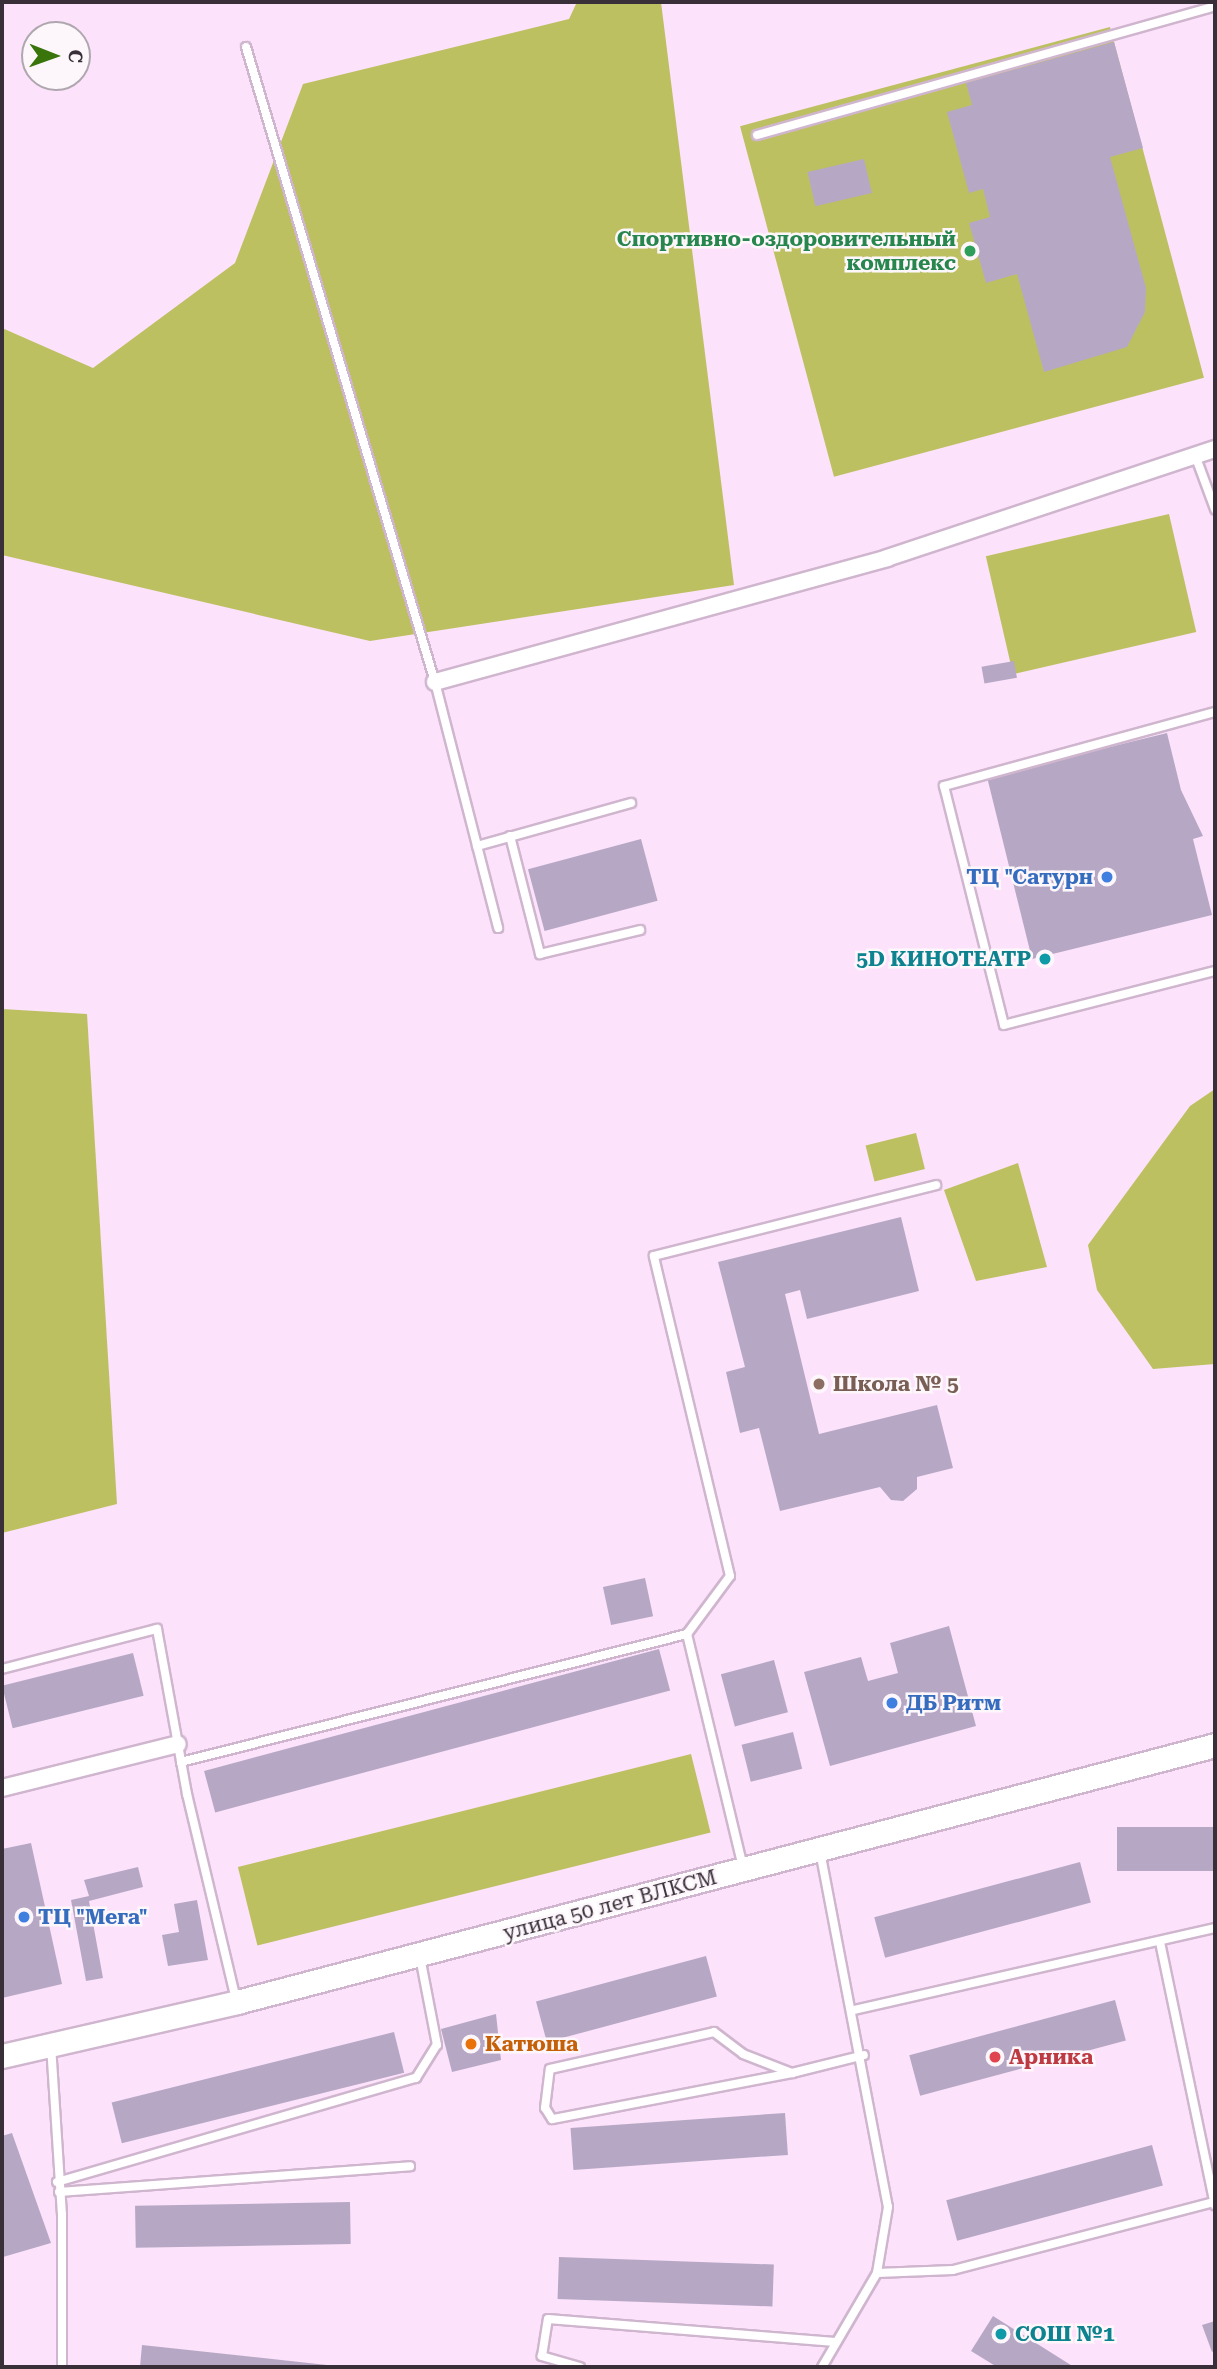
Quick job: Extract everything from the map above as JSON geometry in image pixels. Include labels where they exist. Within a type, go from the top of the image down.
[{"type":"street","points":[[435,682],[887,558],[1215,449]]},
{"type":"street","points":[[2,1788],[178,1744]]},
{"type":"street","name":"улица 50 лет ВЛКСМ","points":[[2,2056],[237,2002],[820,1851],[1215,1745]]},
{"type":"lane","points":[[757,135],[1215,6]]},
{"type":"lane","points":[[246,47],[435,682],[498,928]]},
{"type":"lane","points":[[1195,455],[1215,509]]},
{"type":"lane","points":[[1215,712],[944,786],[1004,1025],[1215,971]]},
{"type":"lane","points":[[477,846],[631,803]]},
{"type":"lane","points":[[510,836],[540,954],[640,930]]},
{"type":"lane","points":[[181,1762],[687,1634],[730,1576],[654,1256],[936,1185]]},
{"type":"lane","points":[[2,1669],[157,1629],[181,1762],[237,2002]]},
{"type":"lane","points":[[687,1634],[743,1870]]},
{"type":"lane","points":[[820,1851],[863,2055],[888,2207],[877,2273],[822,2367]]},
{"type":"lane","points":[[854,2010],[1215,1928]]},
{"type":"lane","points":[[877,2273],[953,2270],[1215,2203],[1160,1942]]},
{"type":"lane","points":[[57,2182],[416,2078],[437,2045],[420,1954]]},
{"type":"lane","points":[[792,2073],[743,2054],[714,2032],[550,2068],[545,2108],[552,2119],[792,2073],[863,2055]]},
{"type":"lane","points":[[51,2045],[59,2192],[62,2367]]},
{"type":"lane","points":[[59,2192],[410,2166]]},
{"type":"lane","points":[[580,2367],[542,2356],[548,2319],[835,2342]]},
{"type":"green space","points":[[577,2],[661,2],[734,585],[370,641],[2,555],[2,328],[93,368],[235,263],[303,84],[569,19]]},
{"type":"green space","name":"Спортивно-оздоровительный комплекс","points":[[1110,27],[1204,378],[834,477],[740,126]]},
{"type":"green space","points":[[1169,514],[1196,632],[1013,674],[986,556]]},
{"type":"green space","points":[[2,1009],[87,1014],[117,1504],[2,1533]]},
{"type":"green space","points":[[1215,1089],[1215,1364],[1153,1369],[1097,1290],[1088,1245],[1190,1106]]},
{"type":"green space","points":[[916,1133],[925,1169],[874,1181],[866,1146]]},
{"type":"green space","points":[[1018,1163],[1047,1267],[976,1281],[944,1190]]},
{"type":"green space","points":[[691,1754],[711,1833],[257,1946],[238,1867]]},
{"type":"building","points":[[1114,42],[1143,148],[1110,157],[1146,288],[1145,312],[1127,347],[1044,372],[1017,274],[986,283],[969,223],[990,217],[983,189],[969,193],[947,112],[972,105],[966,83]]},
{"type":"building","points":[[864,159],[872,193],[815,206],[807,172]]},
{"type":"building","points":[[1014,661],[1017,678],[984,683],[982,667]]},
{"type":"building","name":"ТЦ \"Сатурн","points":[[1167,733],[1181,790],[1203,836],[1193,839],[1212,915],[1032,959],[987,777]]},
{"type":"building","points":[[641,839],[658,901],[545,931],[528,869]]},
{"type":"building","points":[[901,1217],[919,1291],[807,1319],[800,1290],[785,1294],[819,1434],[937,1405],[953,1468],[917,1477],[917,1489],[903,1501],[891,1500],[880,1487],[780,1511],[759,1428],[740,1433],[726,1372],[745,1367],[718,1262]]},
{"type":"building","points":[[645,1578],[653,1616],[611,1625],[603,1587]]},
{"type":"building","name":"ДБ Ритм","points":[[949,1626],[976,1726],[830,1766],[804,1672],[861,1657],[868,1681],[898,1673],[890,1643]]},
{"type":"building","points":[[659,1649],[670,1691],[215,1812],[204,1771]]},
{"type":"building","points":[[133,1653],[144,1696],[13,1728],[2,1686]]},
{"type":"building","points":[[774,1660],[788,1712],[735,1726],[721,1674]]},
{"type":"building","points":[[793,1732],[802,1769],[751,1782],[742,1745]]},
{"type":"building","points":[[1117,1827],[1215,1827],[1215,1871],[1117,1871]]},
{"type":"building","name":"ТЦ \"Мега\"","points":[[31,1843],[62,1984],[2,1998],[2,1849]]},
{"type":"building","points":[[1080,1862],[1091,1903],[885,1958],[874,1917]]},
{"type":"building","points":[[138,1867],[143,1887],[89,1901],[103,1978],[86,1981],[71,1900],[89,1896],[84,1880]]},
{"type":"building","points":[[197,1900],[208,1960],[168,1966],[162,1935],[179,1932],[174,1904]]},
{"type":"building","points":[[706,1956],[717,1997],[547,2042],[536,2002]]},
{"type":"building","points":[[1115,2000],[1126,2041],[920,2096],[909,2055]]},
{"type":"building","name":"Катюша","points":[[496,2014],[501,2060],[452,2072],[441,2029]]},
{"type":"building","points":[[394,2032],[404,2073],[122,2143],[112,2102]]},
{"type":"building","points":[[785,2113],[788,2155],[573,2170],[571,2128]]},
{"type":"building","points":[[12,2133],[51,2243],[3,2257],[2,2136]]},
{"type":"building","points":[[1152,2145],[1163,2186],[957,2241],[946,2200]]},
{"type":"building","points":[[350,2202],[351,2244],[136,2248],[135,2206]]},
{"type":"building","points":[[559,2257],[774,2265],[772,2306],[558,2299]]},
{"type":"building","name":"СОШ №1","points":[[993,2316],[1074,2367],[997,2367],[971,2351]]},
{"type":"building","points":[[1215,2321],[1215,2350],[1212,2352],[1202,2325]]},
{"type":"building","points":[[142,2345],[327,2365],[327,2367],[140,2367]]},
{"type":"place","name":"Спортивно-оздоровительный комплекс","points":[[970,251]]},
{"type":"place","name":"ТЦ \"Сатурн","points":[[1107,877]]},
{"type":"place","name":"5D КИНОТЕАТР","points":[[1045,959]]},
{"type":"place","name":"Школа № 5","points":[[819,1384]]},
{"type":"place","name":"ДБ Ритм","points":[[892,1703]]},
{"type":"place","name":"ТЦ \"Мега\"","points":[[24,1917]]},
{"type":"place","name":"Катюша","points":[[471,2044]]},
{"type":"place","name":"Арника","points":[[995,2057]]},
{"type":"place","name":"СОШ №1","points":[[1001,2334]]}]
